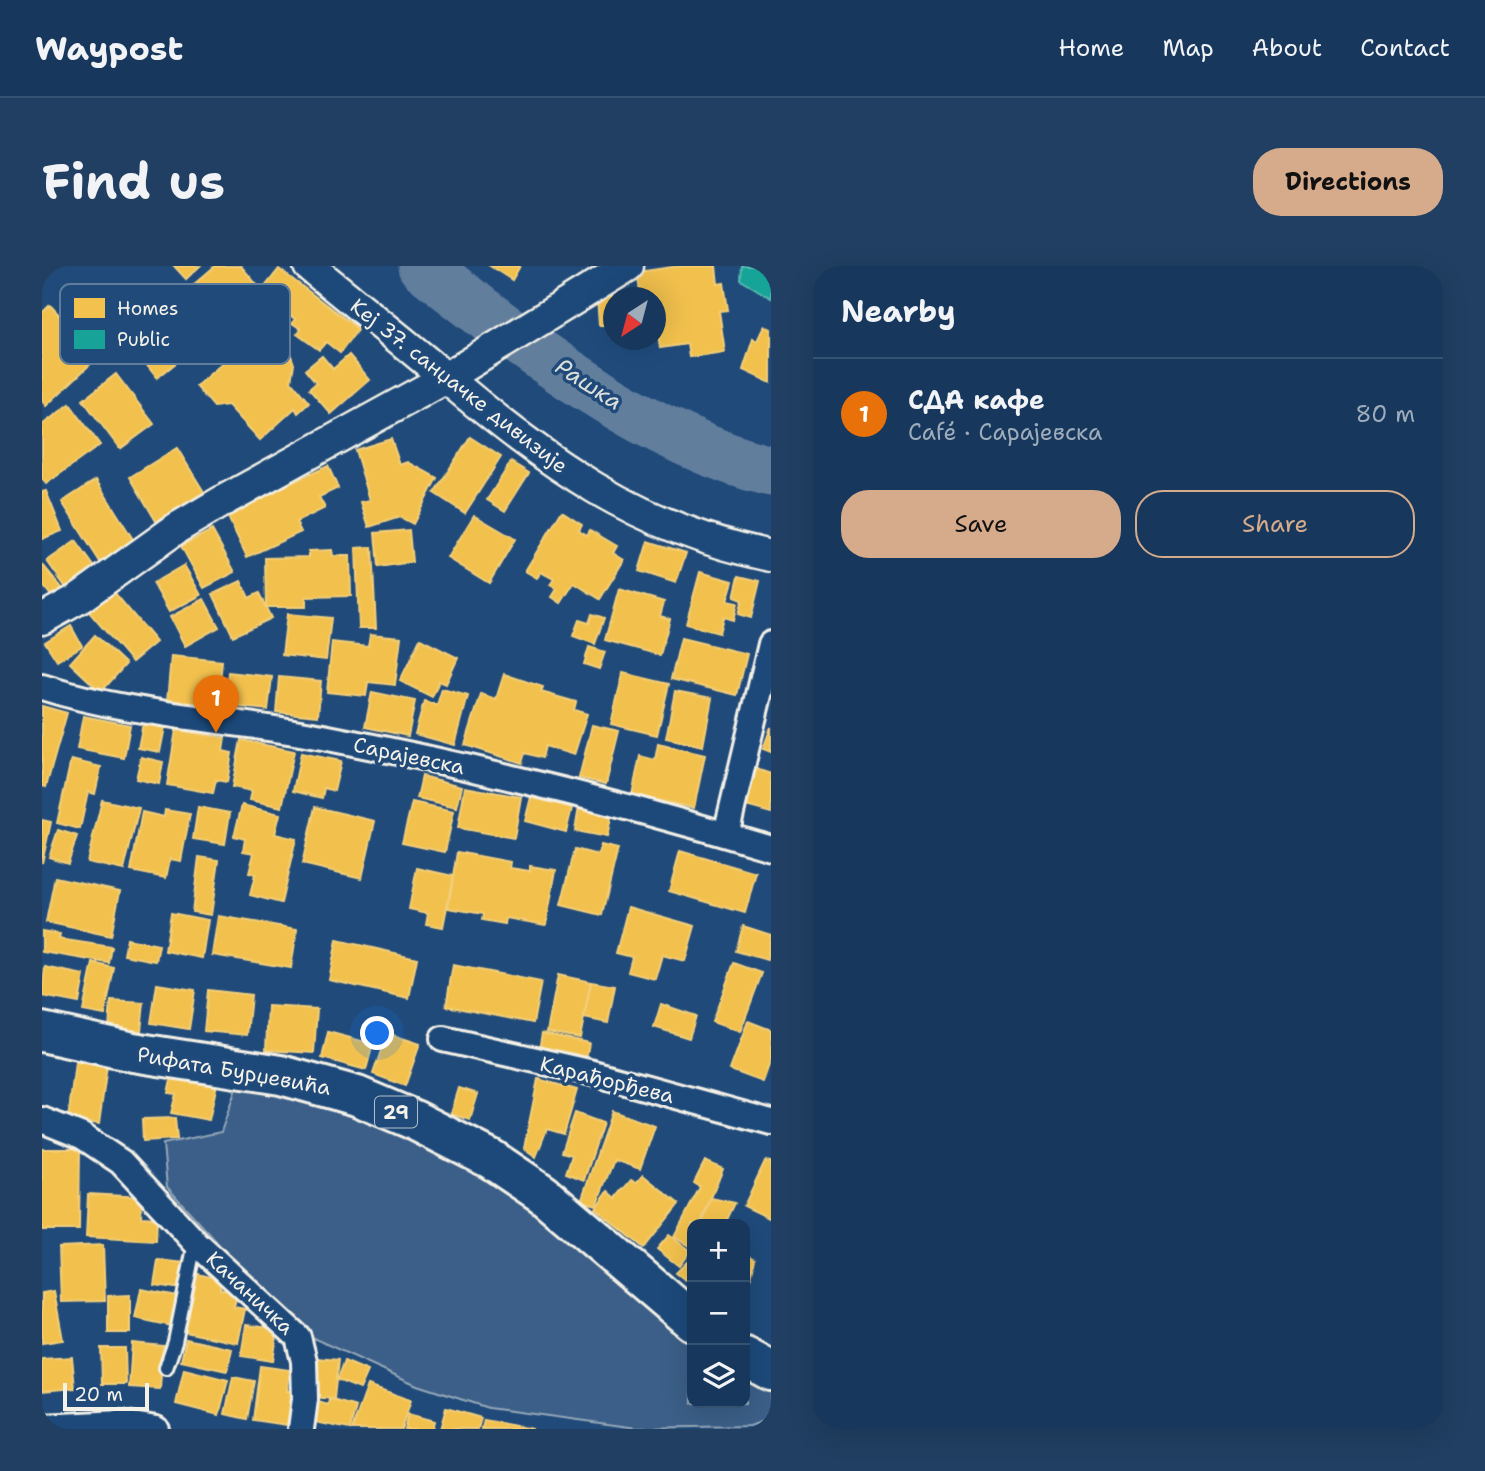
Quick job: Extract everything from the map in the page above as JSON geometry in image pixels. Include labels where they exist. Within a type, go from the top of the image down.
[{"type":"main road","name":"Рифата Бурџевића","points":[[42,1032],[133,1052],[281,1075],[357,1096],[414,1120],[491,1159],[542,1194],[687,1317]]},
{"type":"main road","points":[[750,1360],[771,1371]]},
{"type":"street","name":"Кеј 37. санџачке дивизије","points":[[309,266],[522,441],[566,473],[615,500],[699,537],[771,556]]},
{"type":"street","points":[[42,619],[78,599],[210,508],[446,378],[628,266]]},
{"type":"street","points":[[726,834],[771,643]]},
{"type":"street","name":"Сарајевска","points":[[42,687],[132,710],[321,737],[432,760],[726,834],[771,848]]},
{"type":"street","name":"Карађорђева","points":[[443,1039],[502,1055],[593,1073],[771,1122]]},
{"type":"street","name":"Качаничка","points":[[42,1120],[82,1136],[121,1162],[195,1243],[298,1338],[304,1361],[305,1399],[301,1429]]},
{"type":"street","points":[[42,1427],[121,1423],[156,1429]]},
{"type":"lane","name":"Качаничка","points":[[166,1368],[175,1342],[195,1243]]},
{"type":"shaded area","points":[[242,1071],[414,1120],[687,1317],[687,1408],[750,1408],[750,1360],[771,1371],[771,1418],[750,1426],[637,1428],[488,1408],[417,1385],[315,1339],[245,1273],[167,1187],[163,1144],[221,1132]]},
{"type":"building: Homes","points":[[174,266],[200,266],[186,279]]},
{"type":"building: Homes","points":[[215,266],[241,266],[256,284],[194,284]]},
{"type":"building: Homes","points":[[490,266],[520,266],[512,280]]},
{"type":"building: Homes","points":[[679,266],[716,266],[718,284],[724,283],[728,310],[719,311],[725,352],[689,357],[687,344],[666,347],[666,287],[639,287],[637,272]]},
{"type":"building: Homes","points":[[279,269],[358,329],[340,353],[326,342],[319,350],[297,334],[301,329],[292,323],[295,319],[290,315],[290,284],[267,284]]},
{"type":"building: Homes","points":[[597,298],[603,298],[603,325],[599,325]]},
{"type":"building: Homes","points":[[50,305],[60,316],[60,364],[91,364],[46,406],[42,401],[42,313]]},
{"type":"building: Homes","points":[[764,326],[771,329],[771,383],[743,370],[753,339],[757,341]]},
{"type":"building: Homes","points":[[290,353],[294,364],[291,381],[309,403],[298,413],[295,408],[260,440],[228,405],[214,407],[196,386],[222,364],[290,364]]},
{"type":"building: Homes","points":[[349,355],[370,380],[331,414],[309,389],[316,383],[305,370],[322,356],[333,369]]},
{"type":"building: Homes","points":[[146,364],[174,364],[157,378]]},
{"type":"building: Homes","points":[[116,374],[154,424],[120,449],[83,400]]},
{"type":"building: Homes","points":[[70,404],[100,445],[46,484],[42,479],[42,425]]},
{"type":"building: Homes","points":[[470,437],[501,457],[465,513],[434,493]]},
{"type":"building: Homes","points":[[391,439],[400,465],[408,462],[437,478],[413,524],[400,517],[369,527],[361,502],[370,500],[355,450]]},
{"type":"building: Homes","points":[[177,448],[204,492],[156,521],[130,477]]},
{"type":"building: Homes","points":[[511,462],[529,473],[505,511],[487,500]]},
{"type":"building: Homes","points":[[328,466],[338,488],[319,497],[325,508],[296,522],[301,532],[247,557],[226,513]]},
{"type":"building: Homes","points":[[96,480],[134,541],[100,562],[62,502]]},
{"type":"building: Homes","points":[[46,491],[62,531],[42,539],[42,492]]},
{"type":"building: Homes","points":[[562,511],[582,524],[579,530],[587,535],[590,530],[617,546],[613,553],[624,560],[600,599],[574,583],[561,603],[552,597],[557,589],[550,585],[554,579],[541,572],[537,578],[525,571]]},
{"type":"building: Homes","points":[[474,515],[515,539],[489,583],[448,558]]},
{"type":"building: Homes","points":[[212,530],[235,572],[204,588],[181,546]]},
{"type":"building: Homes","points":[[409,530],[412,562],[378,567],[375,533]]},
{"type":"building: Homes","points":[[76,541],[96,569],[67,589],[47,561]]},
{"type":"building: Homes","points":[[648,541],[686,553],[676,583],[639,571]]},
{"type":"building: Homes","points":[[372,547],[376,628],[359,628],[356,548]]},
{"type":"building: Homes","points":[[332,550],[333,556],[350,556],[351,596],[306,597],[306,607],[266,607],[265,558],[309,557],[309,551]]},
{"type":"building: Homes","points":[[42,564],[62,588],[52,597],[42,584]]},
{"type":"building: Homes","points":[[184,565],[201,595],[169,612],[153,583]]},
{"type":"building: Homes","points":[[700,572],[733,581],[727,601],[737,603],[733,620],[723,617],[719,633],[686,624]]},
{"type":"building: Homes","points":[[739,576],[760,581],[751,618],[738,614],[742,600],[734,597]]},
{"type":"building: Homes","points":[[241,581],[249,598],[259,593],[271,618],[233,636],[213,594]]},
{"type":"building: Homes","points":[[619,589],[664,602],[660,616],[670,619],[660,655],[605,640]]},
{"type":"building: Homes","points":[[114,592],[156,642],[132,662],[89,612]]},
{"type":"building: Homes","points":[[204,599],[219,627],[185,646],[170,617]]},
{"type":"building: Homes","points":[[287,614],[331,618],[326,660],[282,655]]},
{"type":"building: Homes","points":[[592,614],[604,618],[595,644],[573,636],[579,620],[589,623]]},
{"type":"building: Homes","points":[[71,626],[82,646],[57,661],[45,642]]},
{"type":"building: Homes","points":[[370,634],[401,637],[395,685],[368,682],[366,696],[327,692],[332,642],[368,646]]},
{"type":"building: Homes","points":[[95,635],[126,664],[101,692],[70,663]]},
{"type":"building: Homes","points":[[681,638],[747,654],[737,695],[671,679]]},
{"type":"building: Homes","points":[[420,639],[458,658],[446,684],[439,681],[432,697],[400,681]]},
{"type":"building: Homes","points":[[589,647],[605,652],[599,669],[584,664]]},
{"type":"building: Homes","points":[[171,656],[222,661],[218,706],[167,702]]},
{"type":"building: Homes","points":[[228,672],[272,677],[268,710],[224,705]]},
{"type":"building: Homes","points":[[623,673],[669,684],[657,735],[611,724]]},
{"type":"building: Homes","points":[[504,674],[543,687],[541,692],[576,702],[574,710],[587,714],[574,755],[545,746],[542,758],[525,753],[522,763],[465,745],[481,694],[496,699]]},
{"type":"building: Homes","points":[[279,677],[321,681],[318,716],[276,712]]},
{"type":"building: Homes","points":[[442,689],[468,696],[455,745],[415,734],[424,701],[437,705]]},
{"type":"building: Homes","points":[[675,691],[712,698],[703,746],[666,738]]},
{"type":"building: Homes","points":[[372,692],[415,701],[408,736],[365,727]]},
{"type":"building: Homes","points":[[42,706],[67,713],[46,787],[42,786]]},
{"type":"building: Homes","points":[[83,716],[130,725],[124,758],[77,749]]},
{"type":"building: Homes","points":[[143,723],[165,727],[160,752],[138,748]]},
{"type":"building: Homes","points":[[592,725],[619,731],[606,784],[579,778]]},
{"type":"building: Homes","points":[[771,727],[771,752],[763,749]]},
{"type":"building: Homes","points":[[176,730],[225,738],[223,751],[232,753],[227,782],[216,780],[213,793],[167,785]]},
{"type":"building: Homes","points":[[241,740],[294,751],[282,807],[250,800],[252,791],[232,787]]},
{"type":"building: Homes","points":[[658,744],[705,755],[694,808],[632,795],[640,756],[655,760]]},
{"type":"building: Homes","points":[[301,753],[341,761],[334,791],[324,788],[322,798],[293,791]]},
{"type":"building: Homes","points":[[141,757],[163,762],[159,784],[136,779]]},
{"type":"building: Homes","points":[[71,760],[101,767],[95,794],[88,792],[80,829],[57,823]]},
{"type":"building: Homes","points":[[756,769],[771,774],[771,813],[746,806]]},
{"type":"building: Homes","points":[[422,776],[462,786],[457,807],[417,798]]},
{"type":"building: Homes","points":[[465,787],[521,797],[514,838],[458,828]]},
{"type":"building: Homes","points":[[531,797],[572,808],[566,832],[525,821]]},
{"type":"building: Homes","points":[[102,800],[139,808],[124,870],[87,862]]},
{"type":"building: Homes","points":[[412,802],[454,811],[445,852],[402,843]]},
{"type":"building: Homes","points":[[242,805],[280,814],[275,834],[296,839],[281,903],[250,895],[255,875],[249,873],[254,853],[243,851],[245,839],[234,836]]},
{"type":"building: Homes","points":[[198,807],[230,813],[225,844],[193,839]]},
{"type":"building: Homes","points":[[315,807],[375,821],[362,878],[302,864]]},
{"type":"building: Homes","points":[[579,807],[612,814],[607,837],[575,831]]},
{"type":"building: Homes","points":[[165,810],[190,814],[181,861],[170,859],[166,878],[131,871],[142,812],[164,817]]},
{"type":"building: Homes","points":[[42,820],[51,822],[42,863]]},
{"type":"building: Homes","points":[[58,830],[77,836],[68,863],[49,857]]},
{"type":"building: Homes","points":[[601,845],[618,849],[602,915],[561,905],[575,849],[598,855]]},
{"type":"building: Homes","points":[[680,851],[756,873],[745,913],[669,891]]},
{"type":"building: Homes","points":[[457,852],[511,862],[510,868],[530,871],[530,866],[556,870],[546,925],[506,918],[505,924],[482,920],[483,914],[448,908]]},
{"type":"building: Homes","points":[[199,857],[219,860],[211,915],[192,912]]},
{"type":"building: Homes","points":[[417,868],[453,876],[443,927],[426,924],[428,913],[409,909]]},
{"type":"building: Homes","points":[[55,877],[120,891],[111,936],[46,922]]},
{"type":"building: Homes","points":[[628,907],[695,926],[685,961],[662,955],[655,979],[628,972],[632,957],[616,953]]},
{"type":"building: Homes","points":[[171,913],[208,920],[202,958],[165,951]]},
{"type":"building: Homes","points":[[218,916],[297,929],[291,968],[212,955]]},
{"type":"building: Homes","points":[[743,926],[771,935],[767,960],[736,951]]},
{"type":"building: Homes","points":[[42,931],[60,934],[59,939],[112,947],[109,963],[42,952]]},
{"type":"building: Homes","points":[[127,939],[159,945],[156,961],[124,955]]},
{"type":"building: Homes","points":[[337,940],[417,958],[409,998],[329,980]]},
{"type":"building: Homes","points":[[93,963],[114,968],[105,1015],[83,1011]]},
{"type":"building: Homes","points":[[734,963],[762,973],[740,1032],[712,1022]]},
{"type":"building: Homes","points":[[453,965],[541,982],[533,1023],[446,1006]]},
{"type":"building: Homes","points":[[45,967],[84,975],[79,1003],[42,996]]},
{"type":"building: Homes","points":[[558,975],[591,982],[580,1038],[547,1032]]},
{"type":"building: Homes","points":[[591,982],[615,986],[608,1023],[584,1018]]},
{"type":"building: Homes","points":[[157,984],[195,990],[189,1029],[151,1023]]},
{"type":"building: Homes","points":[[208,990],[251,995],[247,1035],[204,1031]]},
{"type":"building: Homes","points":[[111,1001],[144,1003],[141,1031],[109,1028]]},
{"type":"building: Homes","points":[[661,1004],[696,1016],[689,1038],[654,1027]]},
{"type":"building: Homes","points":[[268,1006],[317,1009],[314,1053],[266,1050]]},
{"type":"building: Homes","points":[[748,1021],[771,1030],[771,1059],[763,1082],[730,1070]]},
{"type":"building: Homes","points":[[328,1032],[373,1044],[366,1070],[322,1058]]},
{"type":"building: Homes","points":[[387,1033],[420,1044],[405,1086],[373,1074]]},
{"type":"building: Homes","points":[[542,1033],[589,1043],[586,1060],[539,1050]]},
{"type":"building: Homes","points":[[75,1062],[107,1066],[99,1124],[68,1120]]},
{"type":"building: Homes","points":[[172,1075],[217,1084],[209,1120],[171,1113],[176,1094],[168,1093]]},
{"type":"building: Homes","points":[[538,1079],[577,1090],[564,1134],[547,1129],[536,1157],[524,1148]]},
{"type":"building: Homes","points":[[459,1088],[478,1094],[470,1120],[451,1114]]},
{"type":"building: Homes","points":[[612,1111],[655,1126],[640,1169],[614,1160],[596,1205],[581,1201]]},
{"type":"building: Homes","points":[[575,1113],[603,1123],[584,1180],[566,1173],[572,1155],[562,1152]]},
{"type":"building: Homes","points":[[175,1118],[177,1139],[143,1141],[142,1119]]},
{"type":"building: Homes","points":[[42,1149],[80,1149],[79,1230],[42,1230]]},
{"type":"building: Homes","points":[[705,1161],[723,1169],[702,1219],[687,1219],[687,1245],[674,1237],[700,1187],[694,1183]]},
{"type":"building: Homes","points":[[765,1161],[771,1162],[771,1219],[744,1206]]},
{"type":"building: Homes","points":[[643,1175],[679,1204],[644,1248],[595,1208],[608,1191],[616,1198],[631,1180],[636,1183]]},
{"type":"building: Homes","points":[[88,1194],[142,1197],[141,1217],[157,1218],[156,1241],[86,1237]]},
{"type":"building: Homes","points":[[711,1198],[735,1203],[727,1219],[704,1219]]},
{"type":"building: Homes","points":[[669,1235],[687,1249],[687,1255],[679,1266],[657,1249]]},
{"type":"building: Homes","points":[[103,1245],[105,1301],[61,1302],[59,1247]]},
{"type":"building: Homes","points":[[750,1256],[755,1259],[750,1282]]},
{"type":"building: Homes","points":[[158,1260],[185,1263],[182,1289],[154,1285]]},
{"type":"building: Homes","points":[[687,1262],[687,1281],[676,1273]]},
{"type":"building: Homes","points":[[198,1274],[222,1280],[220,1289],[237,1293],[234,1307],[245,1309],[238,1343],[185,1332]]},
{"type":"building: Homes","points":[[141,1289],[178,1296],[172,1326],[135,1318]]},
{"type":"building: Homes","points":[[54,1291],[63,1340],[42,1343],[42,1293]]},
{"type":"building: Homes","points":[[130,1295],[130,1333],[108,1333],[108,1296]]},
{"type":"building: Homes","points":[[246,1325],[278,1329],[273,1361],[241,1356]]},
{"type":"building: Homes","points":[[186,1339],[232,1349],[227,1371],[181,1361]]},
{"type":"building: Homes","points":[[132,1343],[163,1346],[160,1389],[129,1387]]},
{"type":"building: Homes","points":[[101,1348],[125,1348],[126,1384],[102,1384]]},
{"type":"building: Homes","points":[[72,1357],[75,1388],[42,1391],[42,1359]]},
{"type":"building: Homes","points":[[316,1358],[338,1360],[334,1399],[312,1397]]},
{"type":"building: Homes","points":[[344,1361],[368,1371],[360,1389],[337,1380]]},
{"type":"building: Homes","points":[[260,1366],[290,1370],[287,1391],[293,1391],[288,1425],[253,1420]]},
{"type":"building: Homes","points":[[184,1369],[228,1380],[219,1415],[176,1404]]},
{"type":"building: Homes","points":[[233,1377],[254,1381],[247,1419],[225,1414]]},
{"type":"building: Homes","points":[[368,1385],[411,1400],[401,1429],[352,1429]]},
{"type":"building: Homes","points":[[329,1399],[356,1407],[350,1429],[310,1421],[315,1401],[328,1405]]},
{"type":"building: Homes","points":[[446,1408],[481,1418],[478,1429],[440,1429]]},
{"type":"building: Homes","points":[[408,1414],[434,1421],[432,1429],[404,1429]]},
{"type":"building: Homes","points":[[484,1420],[532,1429],[482,1429]]},
{"type":"building: Public","points":[[742,266],[771,266],[771,298],[741,280]]},
{"type":"waterway","name":"Рашка","points":[[423,266],[543,357],[633,414],[679,438],[725,457],[771,471]]},
{"type":"place","name":"СДА кафе","points":[[216,733]]}]
